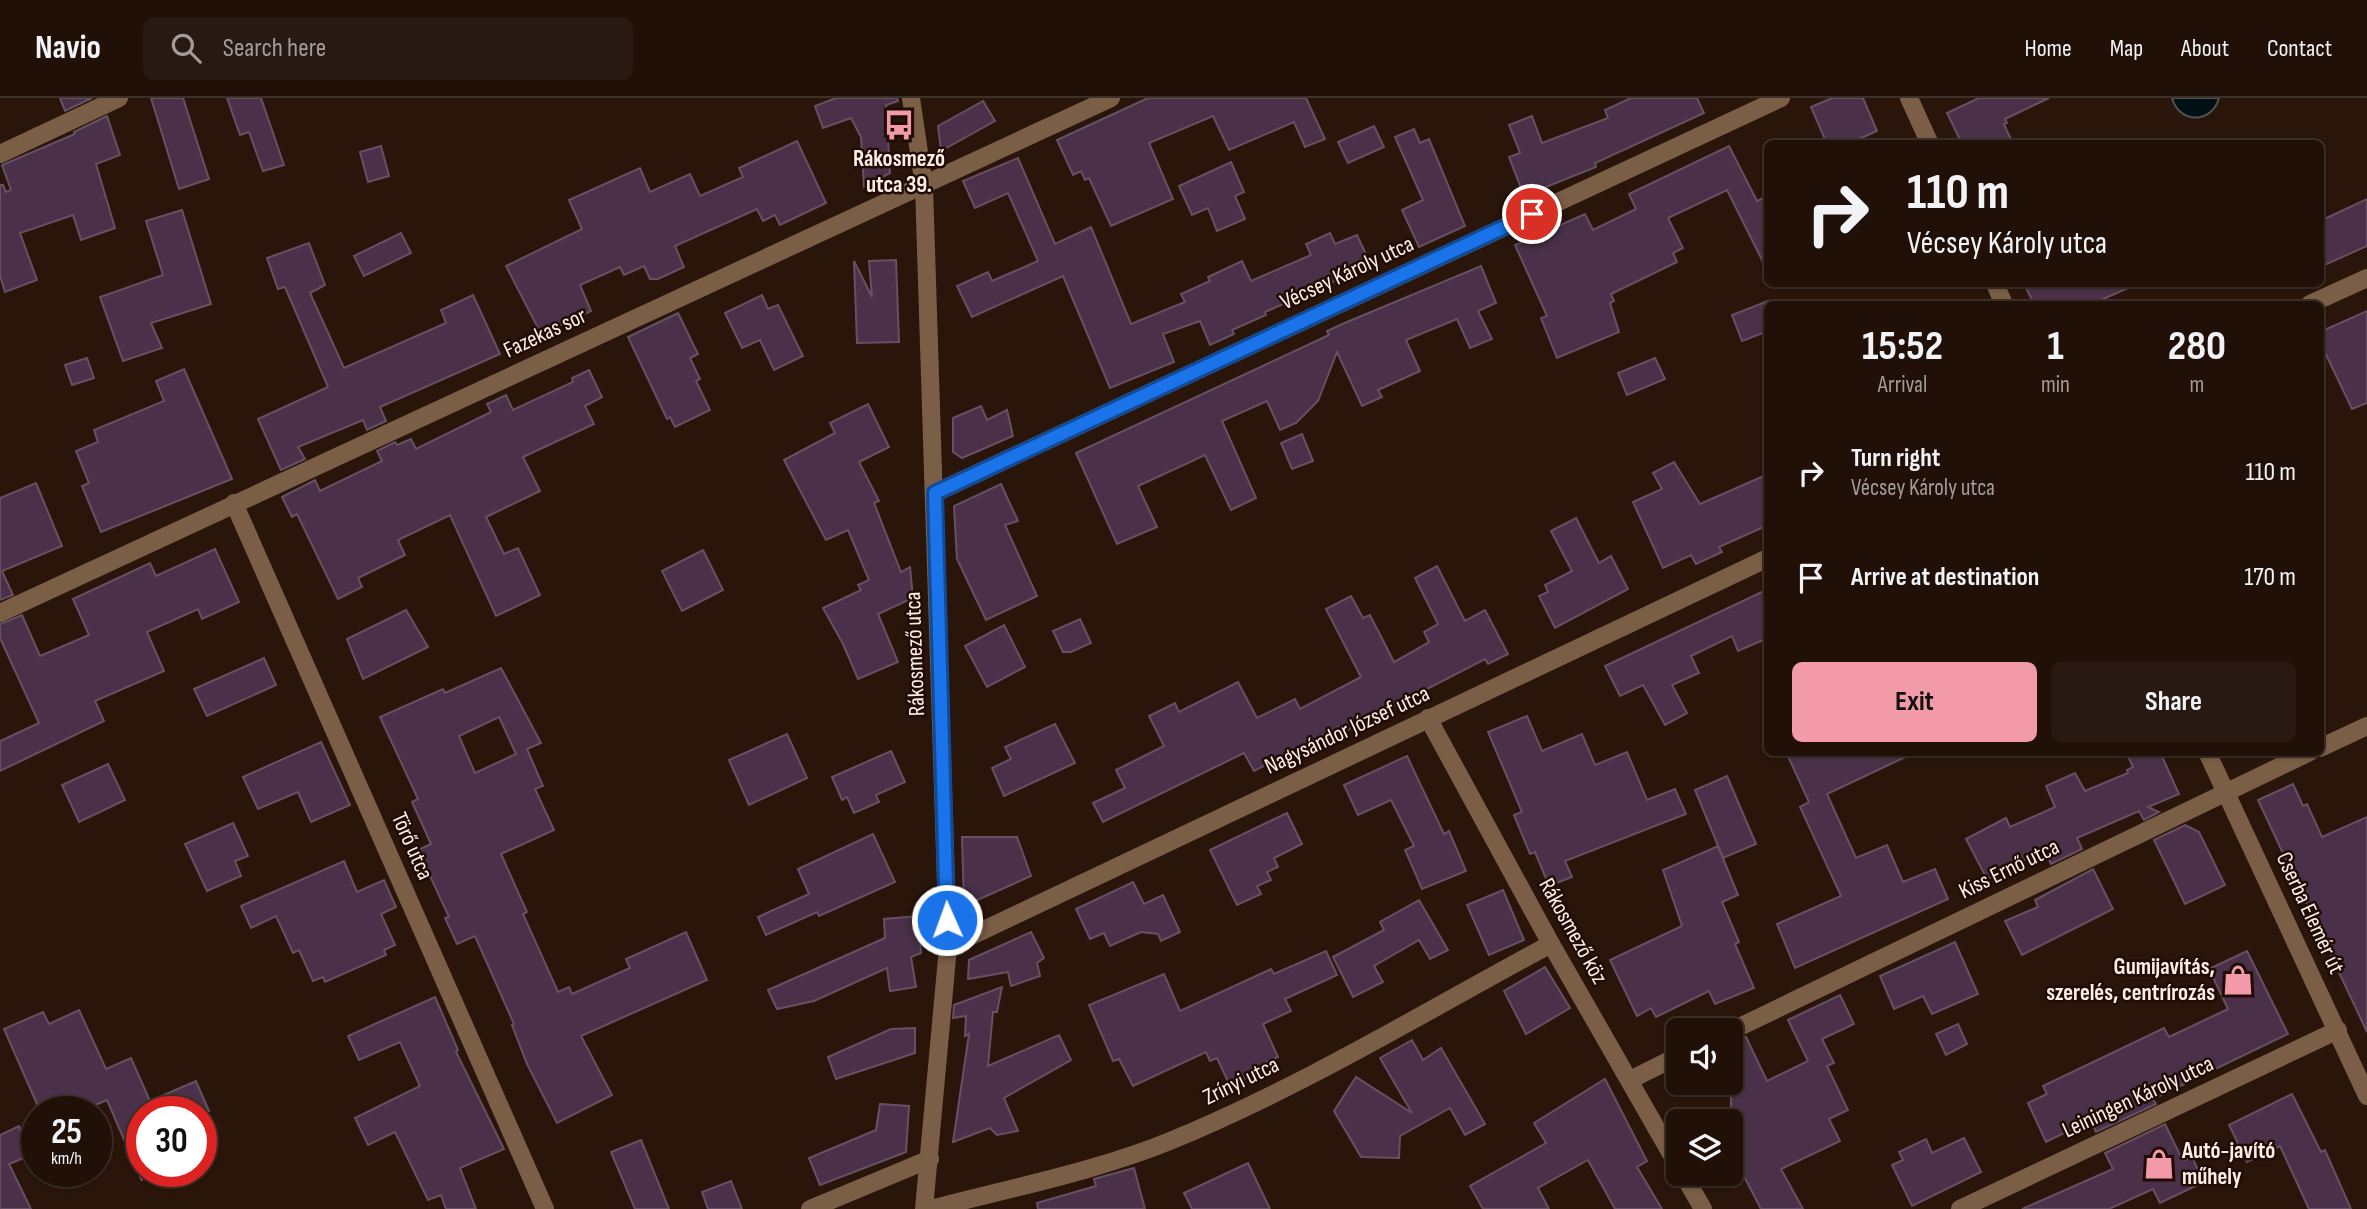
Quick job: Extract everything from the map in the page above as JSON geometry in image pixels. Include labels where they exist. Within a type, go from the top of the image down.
[{"type":"street","points":[[0,154],[118,98]]},
{"type":"street","name":"Rákosmező utca","points":[[911,98],[924,186],[948,947],[924,1209]]},
{"type":"street","name":"Fazekas sor","points":[[0,613],[1111,98]]},
{"type":"street","name":"Vécsey Károly utca","points":[[935,493],[1780,98]]},
{"type":"street","points":[[1909,98],[1928,140]]},
{"type":"street","points":[[2317,301],[2367,278]]},
{"type":"street","name":"Törő utca","points":[[234,503],[545,1209]]},
{"type":"street","name":"Nagysándor József utca","points":[[948,947],[1764,560]]},
{"type":"street","name":"Rákosmező köz","points":[[1428,718],[1551,944],[1666,1144]]},
{"type":"street","points":[[2324,746],[2367,726]]},
{"type":"street","name":"Cserba Elemér út","points":[[2209,756],[2367,1096]]},
{"type":"street","name":"Kiss Ernő utca","points":[[1743,1025],[2302,756]]},
{"type":"street","name":"Zrínyi utca","points":[[931,1209],[1077,1171],[1167,1142],[1212,1123],[1246,1108],[1551,944]]},
{"type":"street","name":"Leiningen Károly utca","points":[[1960,1209],[2338,1030]]},
{"type":"street","points":[[1630,1080],[1666,1062]]},
{"type":"street","points":[[810,1209],[930,1159]]},
{"type":"street","points":[[1690,1186],[1703,1209]]},
{"type":"shaded area","points":[[2172,98],[2219,98],[2210,113],[2196,118],[2181,113]]},
{"type":"building","points":[[60,98],[92,98],[65,111]]},
{"type":"building","points":[[151,98],[183,98],[209,179],[179,189]]},
{"type":"building","points":[[227,98],[261,98],[284,165],[263,171],[249,132],[240,135]]},
{"type":"building","points":[[836,98],[897,98],[898,101],[886,105],[890,173],[864,187],[861,137],[851,118],[823,128],[815,106]]},
{"type":"building","points":[[1148,98],[1306,98],[1325,139],[1305,147],[1294,122],[1229,150],[1213,116],[1149,143],[1173,199],[1111,226],[1089,178],[1085,180],[1081,171],[1073,175],[1057,140]]},
{"type":"building","points":[[1631,98],[1697,98],[1704,113],[1595,163],[1596,167],[1536,191],[1533,184],[1521,188],[1509,157],[1520,153],[1509,125],[1532,116],[1542,143],[1608,118],[1605,110]]},
{"type":"building","points":[[1832,98],[1863,98],[1877,131],[1857,140],[1825,140],[1811,107]]},
{"type":"building","points":[[1979,98],[2049,98],[2005,119],[2007,123],[2004,124],[2011,140],[1960,140],[1947,113]]},
{"type":"building","points":[[983,101],[995,121],[941,151],[938,126]]},
{"type":"building","points":[[107,116],[120,155],[96,164],[115,228],[81,240],[73,215],[20,233],[37,280],[5,292],[0,276],[0,185],[3,185],[6,192],[11,190],[2,165],[75,134],[74,132]]},
{"type":"building","points":[[1374,126],[1384,147],[1348,163],[1338,142]]},
{"type":"building","points":[[1414,129],[1420,143],[1429,139],[1465,226],[1419,247],[1402,210],[1423,200],[1395,137]]},
{"type":"building","points":[[797,141],[826,203],[780,225],[775,215],[763,221],[757,209],[675,246],[684,267],[658,279],[650,279],[644,266],[624,275],[620,267],[580,285],[591,311],[541,334],[506,266],[582,229],[569,200],[640,168],[650,192],[690,174],[700,196],[743,177],[739,168]]},
{"type":"building","points":[[381,146],[389,176],[368,182],[360,152]]},
{"type":"building","points":[[1729,146],[1757,201],[1764,198],[1764,264],[1727,190],[1668,218],[1683,248],[1673,253],[1677,262],[1611,294],[1614,301],[1610,303],[1619,332],[1557,358],[1541,318],[1547,316],[1515,245],[1585,214],[1593,230],[1636,209],[1629,194]]},
{"type":"building","points":[[1018,158],[1055,244],[1091,227],[1131,324],[1185,302],[1181,294],[1210,281],[1208,277],[1242,261],[1251,281],[1311,255],[1306,244],[1330,233],[1335,244],[1357,235],[1371,265],[1265,312],[1266,315],[1232,330],[1234,334],[1210,345],[1200,321],[1163,334],[1174,362],[1110,388],[1063,276],[972,317],[957,286],[988,272],[992,281],[1038,261],[1008,193],[975,208],[963,181]]},
{"type":"building","points":[[1231,162],[1244,192],[1235,196],[1245,219],[1217,231],[1208,208],[1192,215],[1179,186]]},
{"type":"building","points":[[2367,199],[2367,246],[2324,265],[2324,219]]},
{"type":"building","points":[[182,210],[211,304],[151,323],[162,348],[123,361],[100,297],[163,275],[146,221]]},
{"type":"building","points":[[401,233],[411,253],[364,276],[354,256]]},
{"type":"building","points":[[309,243],[325,285],[310,293],[344,368],[446,323],[441,310],[473,295],[500,354],[380,407],[386,421],[367,430],[363,420],[298,447],[305,459],[281,470],[258,419],[328,387],[285,287],[278,289],[267,258]]},
{"type":"building","points":[[896,260],[899,342],[857,343],[854,261],[872,297],[869,261]]},
{"type":"building","points":[[1481,266],[1496,303],[1478,311],[1492,339],[1470,348],[1457,319],[1406,340],[1420,371],[1378,390],[1382,397],[1362,406],[1337,352],[1318,401],[1296,423],[1280,430],[1267,401],[1222,421],[1256,498],[1231,510],[1205,455],[1138,486],[1157,527],[1117,544],[1076,453],[1329,335],[1327,331]]},
{"type":"building","points":[[2026,287],[2130,287],[2099,301],[2032,301]]},
{"type":"building","points":[[762,295],[768,309],[778,305],[803,356],[774,370],[760,340],[742,348],[725,313]]},
{"type":"building","points":[[1764,303],[1764,333],[1742,341],[1732,315]]},
{"type":"building","points":[[2367,311],[2367,403],[2352,409],[2324,350],[2324,330]]},
{"type":"building","points":[[678,313],[698,354],[690,358],[700,379],[696,381],[710,410],[675,427],[670,417],[667,419],[628,337]]},
{"type":"building","points":[[87,358],[94,378],[72,385],[65,365]]},
{"type":"building","points":[[1655,358],[1665,379],[1627,395],[1618,373]]},
{"type":"building","points":[[184,369],[232,479],[101,532],[82,486],[89,483],[76,451],[98,442],[94,430],[164,401],[156,381]]},
{"type":"building","points":[[589,370],[602,397],[585,406],[594,424],[523,457],[540,491],[486,517],[504,554],[518,548],[540,595],[496,616],[450,515],[398,540],[405,555],[358,578],[362,587],[338,599],[297,514],[292,517],[282,497],[315,480],[320,491],[382,461],[377,451],[395,442],[397,445],[411,439],[416,449],[491,412],[487,404],[506,395],[513,410],[573,382],[572,378]]},
{"type":"building","points":[[868,404],[889,447],[859,462],[879,501],[874,503],[901,572],[910,567],[913,598],[878,614],[898,662],[858,679],[823,608],[861,590],[858,585],[869,580],[848,530],[826,540],[784,460],[835,433],[830,423]]},
{"type":"building","points":[[981,406],[987,420],[1007,410],[1013,436],[962,458],[953,452],[953,418]]},
{"type":"building","points":[[1302,434],[1313,461],[1292,469],[1281,443]]},
{"type":"building","points":[[1674,462],[1700,504],[1764,476],[1764,527],[1719,547],[1722,552],[1696,564],[1691,555],[1663,568],[1633,502],[1662,489],[1653,473]]},
{"type":"building","points":[[36,483],[62,546],[2,571],[13,595],[0,600],[0,498]]},
{"type":"building","points":[[1001,484],[1018,521],[1005,525],[1037,596],[986,620],[957,559],[954,506]]},
{"type":"building","points":[[1576,518],[1599,563],[1611,556],[1628,589],[1555,628],[1539,596],[1548,592],[1545,585],[1572,571],[1551,531]]},
{"type":"building","points":[[215,549],[239,602],[202,619],[198,609],[147,632],[164,671],[95,701],[104,721],[0,771],[0,741],[39,723],[0,638],[0,624],[22,615],[40,656],[89,635],[73,599],[150,563],[156,576]]},
{"type":"building","points":[[703,550],[723,590],[682,611],[662,571]]},
{"type":"building","points":[[1437,566],[1465,621],[1485,610],[1508,654],[1488,664],[1485,659],[1342,733],[1339,727],[1254,771],[1244,753],[1103,822],[1093,803],[1125,788],[1116,770],[1164,746],[1149,716],[1175,703],[1179,712],[1238,682],[1257,718],[1295,699],[1300,709],[1361,677],[1326,609],[1351,596],[1363,618],[1370,615],[1394,662],[1429,642],[1424,632],[1438,624],[1415,578]]},
{"type":"building","points":[[1764,591],[1764,640],[1738,651],[1732,636],[1691,656],[1699,673],[1672,685],[1687,713],[1665,725],[1643,685],[1620,696],[1605,666]]},
{"type":"building","points":[[406,610],[428,647],[363,679],[347,639]]},
{"type":"building","points":[[1080,619],[1091,643],[1071,652],[1063,652],[1053,631]]},
{"type":"building","points":[[1004,625],[1025,667],[987,687],[965,646]]},
{"type":"building","points":[[264,658],[276,685],[207,716],[194,689]]},
{"type":"building","points":[[501,668],[541,743],[527,749],[543,786],[535,789],[554,830],[501,854],[527,912],[523,914],[558,992],[569,987],[572,994],[630,968],[626,959],[686,932],[707,980],[581,1036],[612,1095],[557,1123],[527,1064],[512,1025],[514,1024],[475,936],[457,944],[445,918],[449,917],[418,850],[431,844],[412,802],[418,799],[380,717],[443,689],[445,693]],"holes":[[[499,717],[516,754],[475,773],[459,736]]]},
{"type":"building","points":[[1527,716],[1542,751],[1582,734],[1595,765],[1627,752],[1647,800],[1675,789],[1686,814],[1565,861],[1572,877],[1549,886],[1535,852],[1530,854],[1514,815],[1522,812],[1488,732]]},
{"type":"building","points":[[1055,724],[1075,763],[1004,796],[992,768],[1011,759],[1005,747]]},
{"type":"building","points":[[787,734],[807,778],[749,805],[729,760]]},
{"type":"building","points":[[321,742],[350,805],[311,822],[298,792],[258,809],[243,777]]},
{"type":"building","points":[[891,751],[905,782],[876,795],[879,802],[854,813],[847,797],[842,800],[832,777]]},
{"type":"building","points":[[1407,756],[1444,834],[1449,831],[1466,871],[1422,889],[1405,850],[1414,846],[1391,800],[1358,815],[1344,785]]},
{"type":"building","points":[[1788,756],[1908,756],[1827,794],[1856,858],[1887,845],[1903,882],[1935,869],[1948,899],[1795,968],[1777,924],[1841,896],[1800,807],[1809,802]]},
{"type":"building","points":[[2128,756],[2162,756],[2179,794],[2148,807],[2159,812],[2144,820],[2139,811],[2077,838],[2082,849],[2051,864],[2044,850],[1987,879],[1966,839],[2006,818],[2010,827],[2055,807],[2046,786],[2075,773],[2085,791],[2128,773],[2127,770],[2133,767]]},
{"type":"building","points":[[108,764],[125,800],[79,822],[62,785]]},
{"type":"building","points":[[1727,776],[1756,844],[1723,858],[1695,790]]},
{"type":"building","points":[[2293,784],[2303,806],[2307,804],[2322,837],[2367,817],[2367,1032],[2258,800]]},
{"type":"building","points":[[1287,813],[1302,844],[1274,858],[1278,867],[1267,872],[1271,880],[1257,886],[1261,894],[1237,905],[1210,850]]},
{"type":"building","points":[[233,823],[248,856],[235,861],[241,876],[207,891],[185,844]]},
{"type":"building","points":[[2185,825],[2199,832],[2225,885],[2185,904],[2154,840]]},
{"type":"building","points":[[873,834],[895,882],[819,916],[817,912],[766,935],[758,917],[809,894],[798,869]]},
{"type":"building","points":[[962,837],[1017,837],[1031,876],[964,906]]},
{"type":"building","points":[[1718,846],[1738,895],[1722,902],[1739,942],[1735,944],[1754,988],[1715,1004],[1709,991],[1656,1017],[1651,1008],[1637,1016],[1610,960],[1682,926],[1663,870]]},
{"type":"building","points":[[344,861],[357,892],[384,880],[396,907],[381,914],[395,945],[384,950],[386,955],[325,982],[323,977],[313,981],[299,950],[293,953],[276,916],[251,928],[241,906]]},
{"type":"building","points":[[2093,869],[2113,909],[2022,955],[2005,921],[2038,907],[2035,900]]},
{"type":"building","points":[[1133,882],[1144,904],[1163,895],[1180,932],[1161,941],[1158,934],[1141,932],[1110,946],[1104,933],[1090,939],[1076,909]]},
{"type":"building","points":[[1503,890],[1524,940],[1489,955],[1467,905]]},
{"type":"building","points":[[1419,900],[1448,950],[1430,959],[1419,940],[1374,966],[1383,982],[1353,997],[1333,957],[1384,930],[1380,922]]},
{"type":"building","points":[[918,916],[921,953],[911,957],[916,987],[890,991],[887,968],[814,1001],[777,1009],[768,990],[885,938],[884,919]]},
{"type":"building","points":[[1031,932],[1044,958],[1037,963],[1040,976],[1011,986],[1008,972],[968,979],[969,960]]},
{"type":"building","points":[[1955,942],[1978,994],[1932,1014],[1923,996],[1894,1009],[1880,976]]},
{"type":"building","points":[[1326,951],[1337,975],[1285,999],[1291,1011],[1263,1024],[1278,1057],[1250,1070],[1252,1075],[1230,1086],[1217,1058],[1210,1061],[1206,1052],[1133,1086],[1119,1059],[1113,1061],[1089,1005],[1164,974],[1180,1011],[1271,969],[1274,974]]},
{"type":"building","points":[[2247,951],[2288,1034],[2153,1099],[2156,1104],[2096,1132],[2091,1120],[2046,1142],[2028,1103],[2047,1094],[2043,1086],[2164,1028],[2169,1037],[2228,1009],[2209,969]]},
{"type":"building","points":[[1545,967],[1570,1008],[1526,1034],[1504,991]]},
{"type":"building","points":[[1002,987],[997,1012],[993,1012],[988,1066],[1059,1035],[1071,1060],[1004,1098],[1018,1131],[997,1135],[990,1128],[953,1142],[969,1034],[965,1036],[966,1016],[953,1018],[954,1005]]},
{"type":"building","points":[[1840,995],[1854,1024],[1822,1039],[1834,1063],[1827,1066],[1848,1110],[1829,1119],[1840,1141],[1781,1169],[1803,1209],[1761,1209],[1743,1174],[1743,1109],[1731,1109],[1731,1095],[1743,1095],[1743,1038],[1746,1037],[1767,1081],[1808,1061],[1788,1020]]},
{"type":"building","points":[[435,997],[458,1050],[456,1052],[504,1149],[460,1168],[476,1209],[446,1209],[441,1195],[428,1200],[395,1132],[368,1145],[355,1118],[420,1086],[400,1042],[359,1060],[348,1036]]},
{"type":"building","points":[[79,1010],[106,1069],[131,1058],[148,1096],[126,1096],[126,1144],[112,1112],[112,1096],[33,1096],[4,1029],[43,1012],[49,1024]]},
{"type":"building","points":[[1958,1024],[1967,1044],[1946,1055],[1936,1034]]},
{"type":"building","points":[[915,1028],[915,1053],[836,1079],[828,1057],[891,1029]]},
{"type":"building","points":[[1412,1040],[1423,1060],[1441,1048],[1485,1124],[1465,1135],[1450,1108],[1400,1136],[1399,1158],[1361,1157],[1334,1111],[1356,1077],[1412,1113],[1380,1058]]},
{"type":"building","points":[[1605,1079],[1647,1161],[1637,1167],[1662,1209],[1615,1209],[1588,1160],[1538,1188],[1549,1209],[1483,1209],[1470,1186],[1546,1143],[1534,1123]]},
{"type":"building","points":[[196,1081],[202,1096],[162,1096]]},
{"type":"building","points":[[2292,1094],[2321,1152],[2325,1150],[2351,1209],[2309,1209],[2280,1146],[2247,1162],[2229,1125]]},
{"type":"building","points":[[880,1104],[909,1106],[906,1152],[820,1185],[809,1158],[876,1130]]},
{"type":"building","points":[[2165,1124],[2183,1161],[2192,1157],[2204,1182],[2160,1203],[2153,1189],[2109,1209],[2022,1209],[2113,1169],[2105,1153]]},
{"type":"building","points":[[19,1126],[21,1159],[9,1164],[31,1209],[0,1209],[0,1135]]},
{"type":"building","points":[[1964,1138],[1981,1172],[1912,1206],[1892,1165],[1903,1160],[1899,1152],[1926,1139],[1932,1153]]},
{"type":"building","points":[[641,1140],[669,1209],[635,1209],[611,1152]]},
{"type":"building","points":[[1248,1163],[1270,1209],[1192,1209],[1184,1193]]},
{"type":"building","points":[[1134,1168],[1145,1209],[1038,1209],[1037,1203],[1096,1186],[1094,1179]]},
{"type":"building","points":[[731,1181],[742,1209],[708,1209],[702,1192]]},
{"type":"place","name":"Rákosmező utca 39.","points":[[899,125]]},
{"type":"place","name":"Gumijavítás, szerelés, centrírozás","points":[[2238,980]]},
{"type":"place","name":"Autó-javító műhely","points":[[2159,1164]]},
{"type":"route","points":[[947,920],[935,493],[1532,214]]}]
